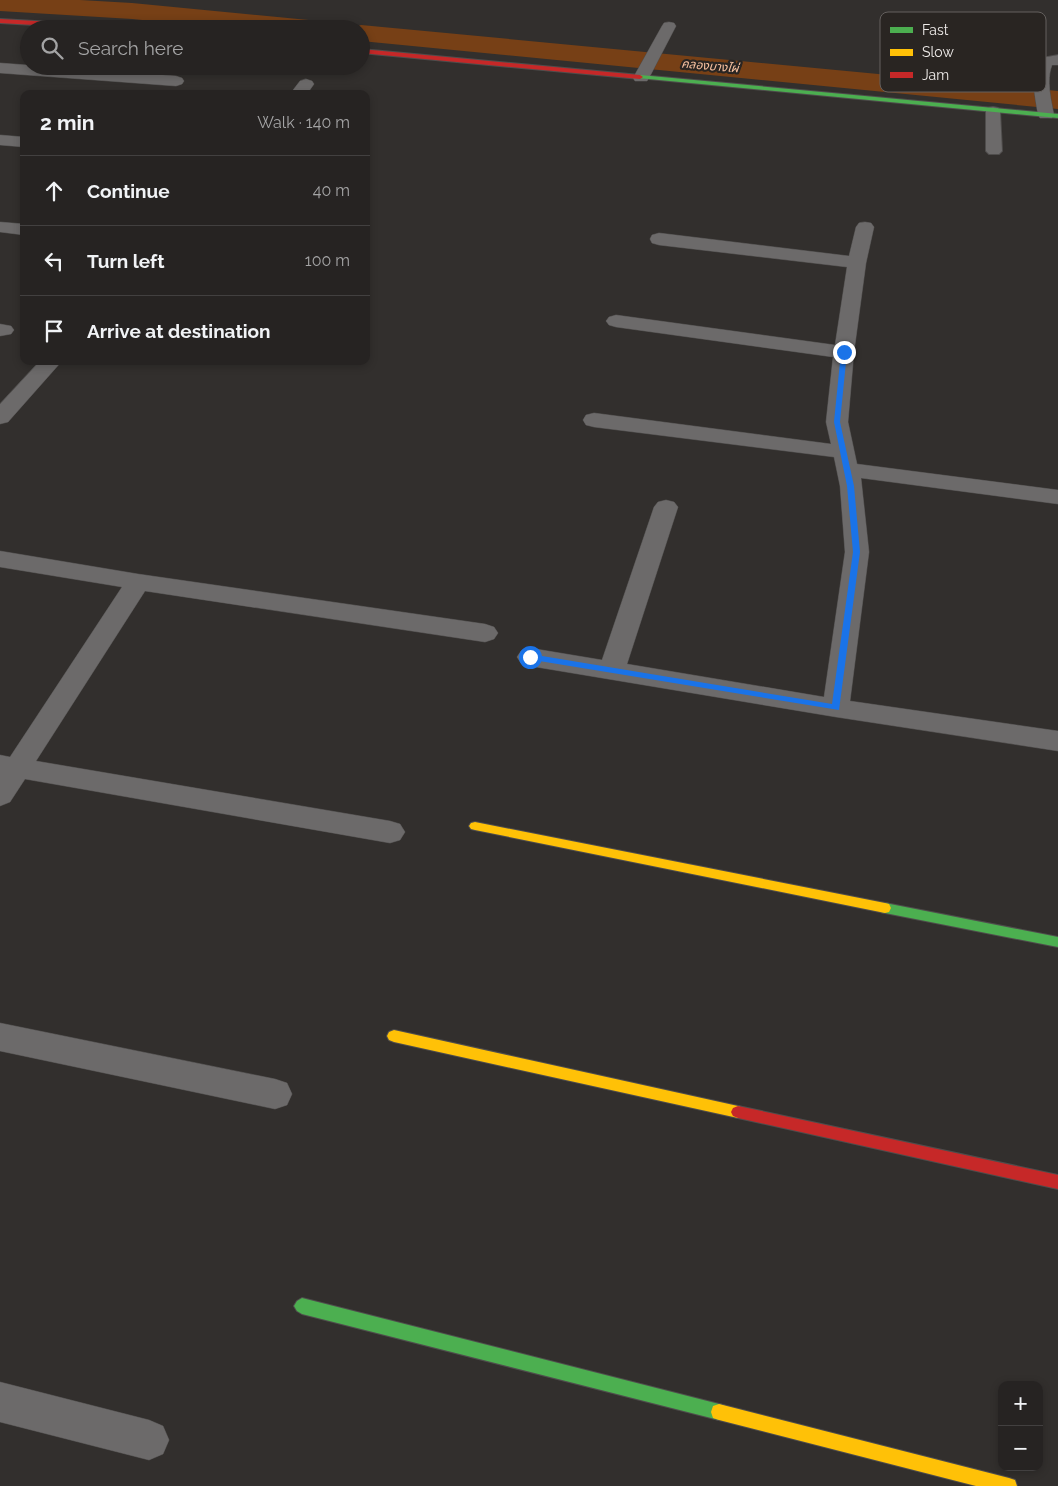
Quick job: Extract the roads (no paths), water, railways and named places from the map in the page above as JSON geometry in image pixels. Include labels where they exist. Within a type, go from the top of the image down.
[{"type":"street","points":[[0,21],[20,22]]},
{"type":"street","points":[[646,68],[669,26]]},
{"type":"street","points":[[370,52],[646,68],[993,110],[1048,107],[1045,92]]},
{"type":"street","points":[[0,68],[20,69]]},
{"type":"street","points":[[95,75],[176,81]]},
{"type":"street","points":[[0,140],[20,142]]},
{"type":"street","points":[[0,227],[20,230]]},
{"type":"street","points":[[836,708],[857,552],[851,486],[837,422],[844,352],[857,262],[865,227]]},
{"type":"street","points":[[659,239],[857,262]]},
{"type":"street","points":[[616,321],[844,352]]},
{"type":"street","points":[[0,418],[48,365]]},
{"type":"street","points":[[594,420],[845,460],[1058,497]]},
{"type":"street","points":[[612,670],[666,507]]},
{"type":"street","points":[[0,559],[138,582],[485,633]]},
{"type":"street","points":[[0,794],[9,767],[138,582]]},
{"type":"street","points":[[530,657],[836,708],[1058,741]]},
{"type":"street","points":[[9,767],[390,832]]},
{"type":"street","points":[[474,826],[1058,942]]},
{"type":"street","points":[[394,1036],[1058,1182]]},
{"type":"street","points":[[0,1037],[275,1094]]},
{"type":"street","points":[[302,1306],[1009,1486]]},
{"type":"street","points":[[0,1402],[149,1440]]},
{"type":"lane","points":[[993,110],[994,151]]},
{"type":"waterway","name":"คลองบางไผ่","points":[[0,3],[132,11],[226,20]]},
{"type":"waterway","name":"คลองบางไผ่","points":[[370,34],[880,83]]},
{"type":"waterway","name":"คลองบางไผ่","points":[[975,92],[1058,100]]}]
